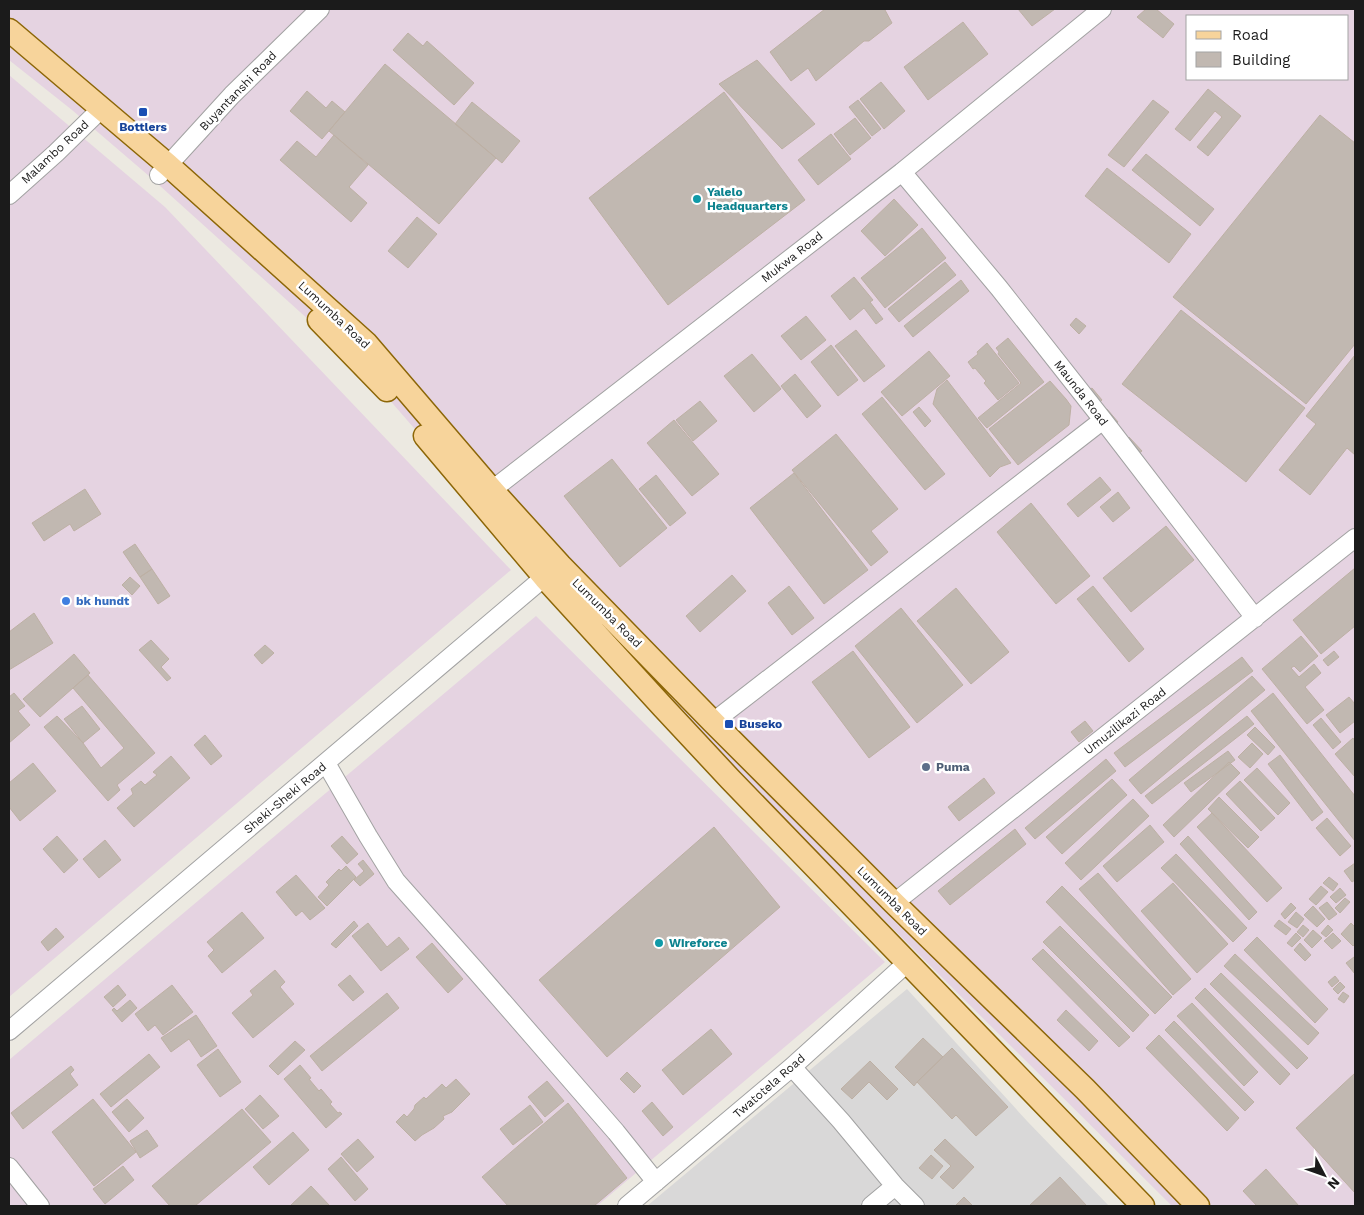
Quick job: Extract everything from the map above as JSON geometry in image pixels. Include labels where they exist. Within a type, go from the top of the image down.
[{"type":"main road","name":"Lumumba Road","points":[[9,30],[96,113]]},
{"type":"main road","name":"Lumumba Road","points":[[9,46],[96,113],[164,170],[353,354],[485,495],[730,779],[1143,1206]]},
{"type":"main road","name":"Lumumba Road","points":[[552,571],[714,722],[894,903],[1085,1089],[1198,1206]]},
{"type":"street","name":"Buyantanshi Road","points":[[164,170],[232,95],[320,9]]},
{"type":"street","name":"Mukwa Road","points":[[485,495],[902,172],[1102,9]]},
{"type":"street","name":"Malambo Road","points":[[9,195],[56,153],[96,113]]},
{"type":"street","name":"Maunda Road","points":[[902,172],[998,288],[1103,420],[1255,618]]},
{"type":"street","points":[[714,722],[1103,420]]},
{"type":"street","name":"Umuzilikazi Road","points":[[894,903],[1355,538]]},
{"type":"street","name":"Sheki-Sheki Road","points":[[9,1031],[552,571]]},
{"type":"street","points":[[326,763],[396,881],[604,1118],[656,1182]]},
{"type":"street","name":"Twatotela Road","points":[[627,1206],[792,1067],[908,962]]},
{"type":"street","points":[[792,1067],[841,1121],[895,1186],[916,1206]]},
{"type":"street","points":[[9,1167],[40,1206]]},
{"type":"street","points":[[872,1206],[895,1186]]},
{"type":"shaded area","points":[[9,9],[1355,9],[1355,1206],[1172,1206],[876,912],[638,681],[361,367],[149,176],[72,110],[9,60]]},
{"type":"shaded area","points":[[9,75],[165,207],[511,570],[9,997]]},
{"type":"shaded area","points":[[536,616],[885,962],[597,1206],[9,1206],[9,1060]]},
{"type":"shaded area","points":[[907,989],[1027,1121],[1109,1206],[647,1206]]},
{"type":"building","points":[[825,9],[886,9],[892,23],[869,41],[864,41],[816,81],[808,68],[791,81],[770,52]]},
{"type":"building","points":[[1018,9],[1055,9],[1032,26]]},
{"type":"building","points":[[1146,9],[1156,9],[1174,24],[1163,38],[1137,17]]},
{"type":"building","points":[[963,22],[988,54],[928,100],[904,67]]},
{"type":"building","points":[[408,33],[423,46],[427,41],[474,83],[454,105],[393,50]]},
{"type":"building","points":[[757,60],[815,124],[782,149],[719,84]]},
{"type":"building","points":[[385,64],[496,158],[439,224],[329,131]]},
{"type":"building","points":[[881,82],[905,111],[884,129],[860,99]]},
{"type":"building","points":[[1208,89],[1241,116],[1208,156],[1197,147],[1222,117],[1215,111],[1190,141],[1175,129]]},
{"type":"building","points":[[307,91],[326,108],[332,101],[345,112],[322,139],[290,111]]},
{"type":"building","name":"Yalelo Headquarters","points":[[724,92],[805,200],[668,305],[589,198]]},
{"type":"building","points":[[858,100],[881,129],[872,136],[849,107]]},
{"type":"building","points":[[1153,100],[1169,112],[1124,167],[1108,155]]},
{"type":"building","points":[[472,102],[520,141],[502,163],[455,124]]},
{"type":"building","points":[[1320,115],[1355,143],[1355,344],[1306,404],[1173,297]]},
{"type":"building","points":[[855,118],[871,138],[850,155],[834,134]]},
{"type":"building","points":[[831,134],[851,159],[818,185],[798,160]]},
{"type":"building","points":[[334,135],[368,165],[349,187],[367,203],[351,222],[280,160],[297,141],[316,157]]},
{"type":"building","points":[[1146,154],[1214,209],[1200,226],[1132,170]]},
{"type":"building","points":[[1107,168],[1191,234],[1169,263],[1085,196]]},
{"type":"building","points":[[894,199],[918,225],[885,256],[861,231]]},
{"type":"building","points":[[417,217],[437,234],[408,268],[388,251]]},
{"type":"building","points":[[922,228],[946,258],[885,308],[861,278]]},
{"type":"building","points":[[945,262],[956,275],[899,322],[888,309]]},
{"type":"building","points":[[854,277],[873,300],[870,302],[883,319],[876,324],[864,308],[850,320],[831,296]]},
{"type":"building","points":[[961,280],[969,291],[913,337],[904,326]]},
{"type":"building","points":[[1181,310],[1305,408],[1246,482],[1122,384]]},
{"type":"building","points":[[806,316],[826,340],[801,360],[781,336]]},
{"type":"building","points":[[1076,318],[1086,326],[1079,334],[1070,325]]},
{"type":"building","points":[[856,330],[885,366],[864,382],[835,346]]},
{"type":"building","points":[[1008,338],[1044,382],[987,428],[978,418],[1021,383],[998,354],[999,352],[996,348]]},
{"type":"building","points":[[987,343],[1019,383],[998,400],[984,383],[986,381],[968,362]]},
{"type":"building","points":[[831,345],[858,380],[838,396],[811,362]]},
{"type":"building","points":[[929,351],[950,376],[902,416],[881,392]]},
{"type":"building","points":[[752,354],[781,389],[754,412],[724,376]]},
{"type":"building","points":[[1355,355],[1355,455],[1347,448],[1310,495],[1279,470],[1316,424],[1306,416]]},
{"type":"building","points":[[795,374],[821,406],[807,418],[781,386]]},
{"type":"building","points":[[947,380],[1011,463],[1000,467],[990,477],[933,404],[937,389]]},
{"type":"building","points":[[1050,381],[1071,406],[1069,425],[1018,465],[989,429]]},
{"type":"building","points":[[1092,388],[1102,400],[1098,404],[1088,391]]},
{"type":"building","points":[[882,397],[945,474],[925,490],[862,414]]},
{"type":"building","points":[[700,401],[717,421],[693,441],[676,420]]},
{"type":"building","points":[[919,407],[931,421],[925,427],[913,412]]},
{"type":"building","points":[[1107,409],[1118,422],[1112,426],[1101,413]]},
{"type":"building","points":[[674,420],[719,474],[692,496],[647,443]]},
{"type":"building","points":[[836,434],[898,509],[871,531],[888,552],[871,566],[792,470]]},
{"type":"building","points":[[1129,437],[1142,451],[1136,456],[1123,443]]},
{"type":"building","points":[[612,459],[667,528],[620,567],[564,496]]},
{"type":"building","points":[[794,473],[868,570],[824,604],[750,508]]},
{"type":"building","points":[[656,475],[686,513],[670,526],[639,489]]},
{"type":"building","points":[[1100,477],[1111,490],[1078,517],[1067,504]]},
{"type":"building","points":[[85,489],[101,514],[74,531],[70,524],[44,541],[32,523]]},
{"type":"building","points":[[1118,492],[1130,508],[1113,522],[1100,507]]},
{"type":"building","points":[[1031,503],[1090,576],[1056,604],[997,532]]},
{"type":"building","points":[[1166,526],[1194,560],[1131,612],[1103,578]]},
{"type":"building","points":[[135,544],[152,569],[140,577],[123,552]]},
{"type":"building","points":[[1355,568],[1355,626],[1321,654],[1293,620]]},
{"type":"building","points":[[152,569],[170,596],[158,604],[140,577]]},
{"type":"building","points":[[732,575],[746,591],[700,632],[686,616]]},
{"type":"building","points":[[130,577],[140,586],[132,595],[122,585]]},
{"type":"building","points":[[789,586],[814,618],[792,635],[768,603]]},
{"type":"building","points":[[1093,586],[1144,649],[1129,662],[1077,599]]},
{"type":"building","points":[[956,588],[1009,652],[971,684],[917,621]]},
{"type":"building","points":[[901,608],[963,685],[917,723],[855,646]]},
{"type":"building","points":[[34,613],[53,643],[9,670],[9,632]]},
{"type":"building","points":[[1301,636],[1318,656],[1300,672],[1294,666],[1291,668],[1299,677],[1314,664],[1321,673],[1305,687],[1324,710],[1307,724],[1262,669]]},
{"type":"building","points":[[151,640],[169,659],[161,667],[171,678],[167,681],[139,650]]},
{"type":"building","points":[[265,645],[274,653],[262,664],[254,655]]},
{"type":"building","points":[[853,651],[910,727],[869,758],[812,682]]},
{"type":"building","points":[[1334,651],[1339,657],[1328,666],[1323,660]]},
{"type":"building","points":[[74,654],[90,673],[40,717],[23,699]]},
{"type":"building","points":[[1242,657],[1253,671],[1125,767],[1114,753]]},
{"type":"building","points":[[88,675],[155,753],[117,785],[120,790],[108,801],[44,727],[57,716],[83,743],[101,768],[124,748],[73,688]]},
{"type":"building","points":[[1252,676],[1265,690],[1141,794],[1129,780]]},
{"type":"building","points":[[14,693],[25,706],[18,711],[30,725],[9,743],[9,697]]},
{"type":"building","points":[[1273,693],[1355,796],[1355,841],[1251,711]]},
{"type":"building","points":[[1349,697],[1355,704],[1355,721],[1340,733],[1326,715]]},
{"type":"building","points":[[82,706],[100,729],[83,743],[64,719]]},
{"type":"building","points":[[1247,716],[1254,724],[1152,804],[1145,796]]},
{"type":"building","points":[[1321,718],[1341,742],[1333,749],[1313,725]]},
{"type":"building","points":[[1085,721],[1093,731],[1079,742],[1071,732]]},
{"type":"building","points":[[1255,727],[1275,747],[1268,755],[1247,735]]},
{"type":"building","points":[[205,735],[222,756],[211,765],[194,745]]},
{"type":"building","points":[[1353,738],[1355,741],[1355,777],[1335,754]]},
{"type":"building","points":[[1252,743],[1263,754],[1250,768],[1238,757]]},
{"type":"building","points":[[1228,751],[1235,760],[1191,792],[1184,783]]},
{"type":"building","points":[[1280,755],[1323,812],[1312,821],[1268,764]]},
{"type":"building","points":[[171,756],[190,778],[134,827],[117,808],[133,794],[131,789],[141,781],[145,785],[157,775],[153,772]]},
{"type":"building","points":[[1106,759],[1116,771],[1035,839],[1025,828]]},
{"type":"building","points":[[1229,762],[1240,773],[1174,837],[1163,825]]},
{"type":"building","points":[[33,763],[56,791],[20,821],[9,807],[9,783]]},
{"type":"building","points":[[1257,768],[1290,803],[1278,815],[1244,780]]},
{"type":"building","points":[[984,778],[995,793],[959,821],[948,807]]},
{"type":"building","points":[[1112,779],[1127,795],[1062,854],[1046,837]]},
{"type":"building","points":[[1240,781],[1275,818],[1261,831],[1226,794]]},
{"type":"building","points":[[1219,797],[1259,837],[1248,848],[1208,809]]},
{"type":"building","points":[[1133,799],[1149,816],[1081,880],[1065,863]]},
{"type":"building","points":[[1212,813],[1282,888],[1267,902],[1197,827]]},
{"type":"building","points":[[1327,818],[1351,846],[1340,856],[1316,828]]},
{"type":"building","points":[[1150,825],[1164,842],[1117,882],[1103,866]]},
{"type":"building","name":"Wireforce","points":[[714,827],[780,907],[607,1057],[539,980]]},
{"type":"building","points":[[1015,829],[1026,844],[950,905],[938,891]]},
{"type":"building","points":[[57,836],[78,860],[64,873],[43,849]]},
{"type":"building","points":[[342,836],[358,854],[347,864],[331,846]]},
{"type":"building","points":[[1188,836],[1257,912],[1249,920],[1180,844]]},
{"type":"building","points":[[105,840],[121,860],[99,878],[83,859]]},
{"type":"building","points":[[1176,854],[1247,928],[1233,942],[1161,868]]},
{"type":"building","points":[[363,860],[374,874],[360,886],[354,880],[364,871],[358,864]]},
{"type":"building","points":[[1355,863],[1355,880],[1352,882],[1344,871]]},
{"type":"building","points":[[346,866],[356,877],[327,906],[318,897],[329,885],[326,882],[339,869],[341,871]]},
{"type":"building","points":[[1098,873],[1191,979],[1173,995],[1079,889]]},
{"type":"building","points":[[296,875],[325,908],[310,920],[302,911],[296,916],[276,892]]},
{"type":"building","points":[[1329,877],[1338,884],[1333,891],[1323,883]]},
{"type":"building","points":[[1173,883],[1228,944],[1197,973],[1141,911]]},
{"type":"building","points":[[1062,886],[1172,997],[1155,1014],[1046,902]]},
{"type":"building","points":[[1321,886],[1328,892],[1316,905],[1309,899]]},
{"type":"building","points":[[1340,888],[1346,895],[1336,903],[1330,897]]},
{"type":"building","points":[[1345,898],[1350,902],[1340,913],[1335,908]]},
{"type":"building","points":[[1327,902],[1337,914],[1329,920],[1319,908]]},
{"type":"building","points":[[1291,903],[1296,908],[1285,919],[1281,914]]},
{"type":"building","points":[[1313,906],[1325,919],[1317,927],[1304,915]]},
{"type":"building","points":[[242,912],[264,938],[222,973],[208,956],[214,950],[207,942]]},
{"type":"building","points":[[1296,912],[1304,919],[1297,928],[1288,922]]},
{"type":"building","points":[[1279,920],[1291,929],[1286,935],[1274,926]]},
{"type":"building","points":[[354,921],[358,926],[336,948],[331,944]]},
{"type":"building","points":[[368,923],[387,947],[399,937],[409,949],[381,971],[352,936]]},
{"type":"building","points":[[1351,923],[1355,927],[1355,944],[1353,946],[1341,934]]},
{"type":"building","points":[[1303,925],[1309,930],[1303,937],[1297,932]]},
{"type":"building","points":[[1328,925],[1333,930],[1326,937],[1321,933]]},
{"type":"building","points":[[1060,926],[1149,1015],[1133,1032],[1043,942]]},
{"type":"building","points":[[56,928],[64,937],[48,951],[41,942]]},
{"type":"building","points":[[1313,930],[1322,938],[1312,948],[1304,940]]},
{"type":"building","points":[[1296,933],[1301,938],[1292,947],[1287,943]]},
{"type":"building","points":[[1333,933],[1341,941],[1332,949],[1324,941]]},
{"type":"building","points":[[1257,937],[1328,1009],[1315,1023],[1244,950]]},
{"type":"building","points":[[432,943],[463,979],[448,993],[416,957]]},
{"type":"building","points":[[1300,943],[1311,955],[1305,961],[1294,950]]},
{"type":"building","points":[[1043,949],[1130,1037],[1119,1047],[1032,959]]},
{"type":"building","points":[[1235,954],[1319,1033],[1308,1045],[1224,966]]},
{"type":"building","points":[[1354,957],[1355,959],[1355,974],[1346,963]]},
{"type":"building","points":[[275,970],[285,982],[280,987],[294,1004],[253,1038],[232,1013],[253,995],[250,991]]},
{"type":"building","points":[[1221,973],[1308,1058],[1297,1069],[1210,984]]},
{"type":"building","points":[[350,975],[364,992],[353,1001],[338,985]]},
{"type":"building","points":[[1335,976],[1339,981],[1332,987],[1328,982]]},
{"type":"building","points":[[1340,982],[1345,987],[1338,994],[1333,989]]},
{"type":"building","points":[[118,985],[126,995],[113,1007],[104,997]]},
{"type":"building","points":[[172,985],[193,1012],[163,1035],[155,1025],[148,1031],[135,1014]]},
{"type":"building","points":[[1205,988],[1290,1074],[1280,1085],[1195,998]]},
{"type":"building","points":[[1343,992],[1349,996],[1344,1003],[1338,999]]},
{"type":"building","points":[[387,993],[399,1008],[322,1071],[310,1056]]},
{"type":"building","points":[[130,1000],[137,1008],[122,1022],[112,1010],[114,1008],[117,1011]]},
{"type":"building","points":[[1192,1003],[1258,1072],[1244,1086],[1177,1016]]},
{"type":"building","points":[[1066,1010],[1098,1041],[1089,1051],[1057,1020]]},
{"type":"building","points":[[196,1015],[217,1046],[201,1057],[189,1039],[171,1052],[161,1038]]},
{"type":"building","points":[[1174,1021],[1254,1102],[1245,1111],[1165,1030]]},
{"type":"building","points":[[711,1029],[732,1054],[683,1095],[662,1070]]},
{"type":"building","points":[[1159,1035],[1239,1118],[1227,1131],[1146,1048]]},
{"type":"building","points":[[923,1038],[943,1057],[914,1086],[895,1067]]},
{"type":"building","points":[[295,1041],[305,1050],[278,1075],[269,1066]]},
{"type":"building","points":[[952,1048],[1008,1107],[976,1136],[956,1115],[952,1119],[917,1082]]},
{"type":"building","points":[[218,1049],[241,1082],[220,1097],[197,1065]]},
{"type":"building","points":[[149,1054],[160,1067],[111,1107],[100,1094]]},
{"type":"building","points":[[870,1061],[898,1089],[887,1100],[869,1082],[852,1099],[841,1089]]},
{"type":"building","points":[[300,1065],[319,1091],[321,1089],[332,1102],[330,1104],[338,1113],[342,1114],[326,1128],[284,1079]]},
{"type":"building","points":[[71,1066],[74,1070],[70,1074],[78,1085],[23,1129],[11,1113]]},
{"type":"building","points":[[627,1072],[641,1086],[634,1093],[620,1079]]},
{"type":"building","points":[[1355,1073],[1355,1193],[1296,1128]]},
{"type":"building","points":[[456,1079],[470,1094],[452,1112],[443,1116],[444,1119],[434,1128],[415,1141],[396,1122],[404,1114],[407,1117],[415,1105],[424,1097],[426,1099],[442,1084],[446,1088]]},
{"type":"building","points":[[547,1081],[564,1101],[545,1117],[528,1097]]},
{"type":"building","points":[[260,1095],[279,1116],[263,1129],[245,1109]]},
{"type":"building","points":[[93,1099],[136,1152],[94,1186],[52,1132]]},
{"type":"building","points":[[127,1099],[144,1118],[129,1132],[112,1112]]},
{"type":"building","points":[[652,1102],[673,1127],[663,1136],[642,1111]]},
{"type":"building","points":[[568,1103],[627,1178],[594,1206],[508,1206],[482,1177]]},
{"type":"building","points":[[530,1105],[543,1122],[513,1145],[500,1129]]},
{"type":"building","points":[[242,1109],[271,1142],[195,1206],[170,1206],[152,1186]]},
{"type":"building","points":[[147,1130],[158,1146],[140,1158],[130,1141]]},
{"type":"building","points":[[293,1132],[309,1150],[269,1185],[253,1167]]},
{"type":"building","points":[[358,1139],[374,1157],[357,1172],[341,1154]]},
{"type":"building","points":[[945,1139],[974,1167],[953,1189],[940,1177],[951,1166],[934,1150]]},
{"type":"building","points":[[931,1155],[943,1166],[932,1179],[919,1168]]},
{"type":"building","points":[[341,1157],[368,1189],[355,1201],[328,1169]]},
{"type":"building","points":[[123,1166],[134,1180],[105,1204],[93,1189]]},
{"type":"building","points":[[1266,1169],[1299,1206],[1257,1206],[1243,1191]]},
{"type":"building","points":[[1060,1177],[1085,1206],[1029,1206]]},
{"type":"building","points":[[311,1186],[330,1206],[290,1206]]},
{"type":"building","points":[[964,1197],[973,1206],[955,1206]]},
{"type":"place","name":"Bottlers","points":[[143,112]]},
{"type":"place","name":"Yalelo Headquarters","points":[[697,199]]},
{"type":"place","name":"bk hundt","points":[[66,601]]},
{"type":"place","name":"Buseko","points":[[729,724]]},
{"type":"place","name":"Puma","points":[[926,767]]},
{"type":"place","name":"Wireforce","points":[[659,943]]}]
